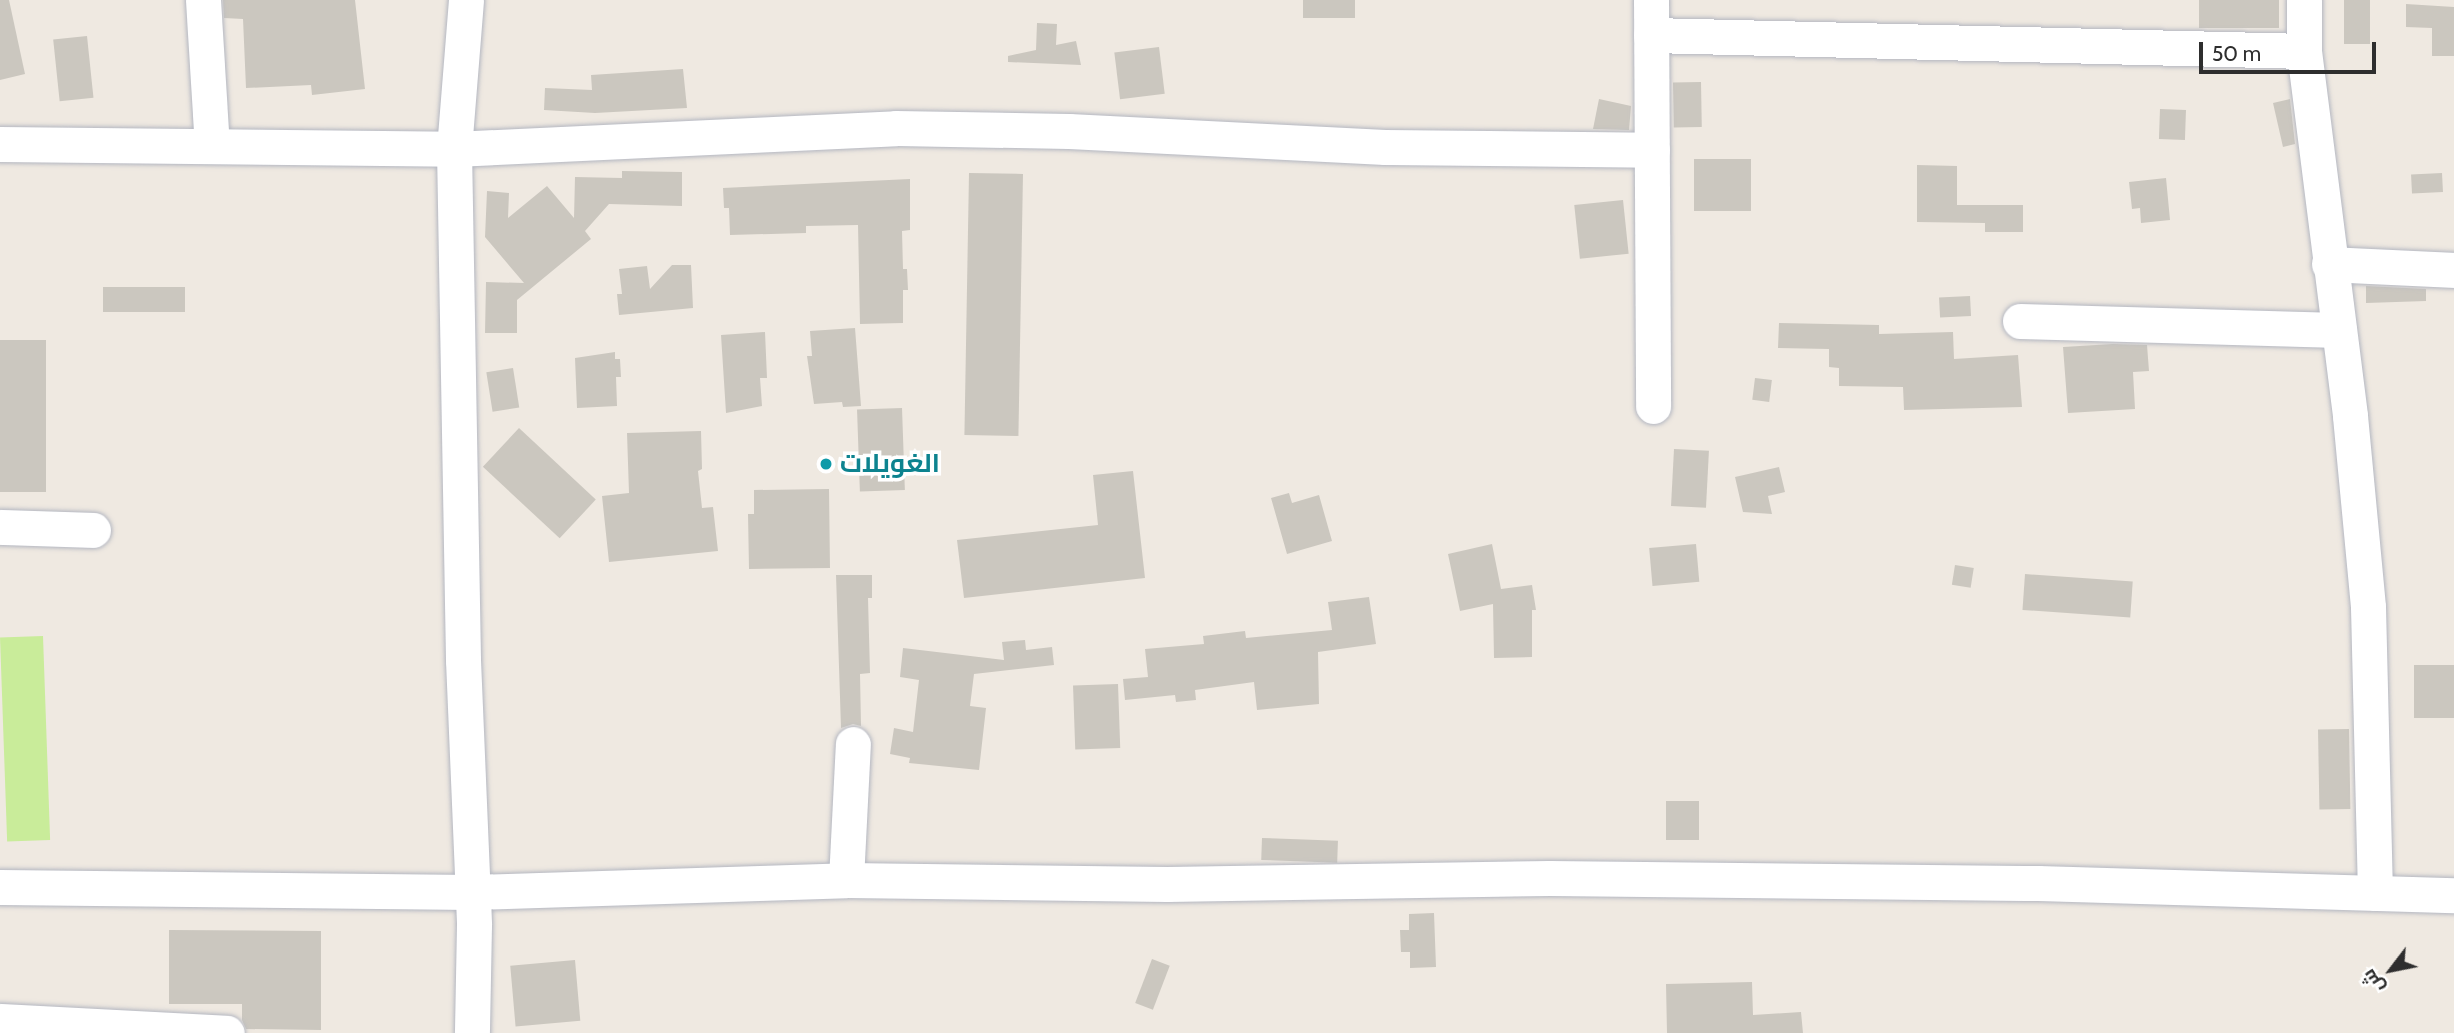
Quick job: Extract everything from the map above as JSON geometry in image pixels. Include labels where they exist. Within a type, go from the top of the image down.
[{"type":"street","points":[[203,0],[212,146]]},
{"type":"street","points":[[466,0],[454,149],[463,660],[472,892],[472,1033]]},
{"type":"street","points":[[1651,0],[1653,406]]},
{"type":"street","points":[[2304,0],[2304,51],[2339,330],[2368,607],[2375,893]]},
{"type":"street","points":[[1651,35],[2304,51]]},
{"type":"street","points":[[0,144],[454,149],[896,128],[1069,131],[1385,147],[1652,150]]},
{"type":"street","points":[[2329,264],[2454,270]]},
{"type":"street","points":[[2020,321],[2339,330]]},
{"type":"street","points":[[0,527],[93,530]]},
{"type":"street","points":[[846,880],[853,744]]},
{"type":"street","points":[[0,887],[472,892],[846,880],[1167,884],[1549,878],[1768,879],[2454,895]]},
{"type":"street","points":[[0,1021],[227,1033]]},
{"type":"green space","points":[[43,636],[50,840],[7,841],[0,638]]},
{"type":"building","points":[[0,0],[9,0],[25,74],[0,80]]},
{"type":"building","points":[[223,0],[355,0],[365,89],[312,95],[311,85],[246,88],[243,19],[224,18]]},
{"type":"building","points":[[1303,0],[1355,0],[1355,18],[1303,18]]},
{"type":"building","points":[[2199,0],[2279,0],[2279,28],[2199,28]]},
{"type":"building","points":[[2344,0],[2370,0],[2370,44],[2344,44]]},
{"type":"building","points":[[2406,4],[2454,7],[2454,56],[2432,56],[2432,28],[2406,27]]},
{"type":"building","points":[[1037,23],[1057,24],[1056,45],[1076,41],[1081,65],[1008,62],[1008,56],[1036,50]]},
{"type":"building","points":[[87,36],[93,98],[60,101],[53,40]]},
{"type":"building","points":[[1159,47],[1165,94],[1120,99],[1114,52]]},
{"type":"building","points":[[683,69],[687,108],[595,113],[544,110],[545,88],[592,90],[591,75]]},
{"type":"building","points":[[1673,82],[1701,82],[1702,127],[1674,127]]},
{"type":"building","points":[[1599,99],[1631,106],[1629,130],[1593,129]]},
{"type":"building","points":[[2290,99],[2295,144],[2283,147],[2273,103]]},
{"type":"building","points":[[2160,109],[2186,110],[2185,140],[2159,139]]},
{"type":"building","points":[[1694,159],[1751,159],[1751,211],[1694,211]]},
{"type":"building","points":[[1917,165],[1957,166],[1957,205],[2023,205],[2023,232],[1985,232],[1985,223],[1917,222]]},
{"type":"building","points":[[622,171],[682,172],[682,206],[609,204],[585,231],[591,239],[517,300],[517,333],[485,333],[486,282],[524,283],[485,237],[487,191],[509,193],[508,218],[547,186],[574,218],[575,177],[622,178]]},
{"type":"building","points":[[969,173],[1023,174],[1018,436],[964,435]]},
{"type":"building","points":[[2442,173],[2443,192],[2412,194],[2411,175]]},
{"type":"building","points":[[2166,178],[2170,220],[2141,223],[2140,208],[2132,209],[2129,182]]},
{"type":"building","points":[[910,179],[910,230],[902,231],[903,269],[907,269],[908,290],[903,290],[903,323],[860,324],[858,225],[806,226],[806,233],[730,235],[729,208],[724,208],[723,188]]},
{"type":"building","points":[[1623,200],[1629,254],[1580,259],[1574,205]]},
{"type":"building","points":[[672,265],[691,265],[693,308],[619,315],[617,294],[622,294],[619,269],[647,266],[650,289]]},
{"type":"building","points":[[2366,286],[2426,289],[2426,301],[2366,303]]},
{"type":"building","points":[[103,287],[185,287],[185,312],[103,312]]},
{"type":"building","points":[[1970,296],[1971,316],[1940,318],[1939,298]]},
{"type":"building","points":[[1779,323],[1879,325],[1879,334],[1953,332],[1954,359],[2018,355],[2022,407],[1904,410],[1903,387],[1839,386],[1839,368],[1829,367],[1829,349],[1778,348]]},
{"type":"building","points":[[855,328],[861,406],[843,407],[842,402],[814,404],[807,356],[812,356],[810,331]]},
{"type":"building","points":[[765,332],[767,378],[760,378],[762,406],[726,413],[721,335]]},
{"type":"building","points":[[0,340],[46,340],[46,492],[0,492]]},
{"type":"building","points":[[2147,345],[2149,371],[2133,372],[2135,409],[2068,413],[2063,347]]},
{"type":"building","points":[[615,352],[615,359],[620,359],[621,377],[616,377],[617,406],[577,408],[575,358]]},
{"type":"building","points":[[513,368],[519,408],[493,412],[486,372]]},
{"type":"building","points":[[1755,378],[1772,380],[1769,402],[1752,400]]},
{"type":"building","points":[[902,408],[905,490],[860,492],[857,410]]},
{"type":"building","points":[[519,428],[596,500],[560,538],[483,467]]},
{"type":"building","points":[[701,431],[702,469],[698,471],[702,508],[713,507],[718,551],[609,562],[602,496],[629,493],[627,433]]},
{"type":"building","points":[[1674,449],[1709,451],[1706,508],[1671,506]]},
{"type":"building","points":[[1779,467],[1785,492],[1768,496],[1772,514],[1743,512],[1735,477]]},
{"type":"building","points":[[1133,471],[1145,578],[964,598],[957,540],[1098,525],[1093,475]]},
{"type":"building","points":[[829,489],[830,568],[749,569],[748,514],[754,514],[754,490]]},
{"type":"building","points":[[1289,493],[1292,503],[1319,495],[1332,541],[1287,554],[1271,498]]},
{"type":"building","points":[[1492,544],[1501,589],[1532,585],[1536,610],[1532,610],[1532,657],[1494,658],[1493,604],[1460,611],[1448,554]]},
{"type":"building","points":[[1696,544],[1699,582],[1652,586],[1649,548]]},
{"type":"building","points":[[1955,565],[1974,568],[1971,588],[1952,585]]},
{"type":"building","points":[[2025,574],[2133,582],[2130,617],[2022,610]]},
{"type":"building","points":[[836,575],[872,575],[872,598],[868,598],[870,673],[860,674],[861,726],[853,724],[841,728]]},
{"type":"building","points":[[1369,597],[1376,644],[1318,652],[1319,704],[1257,710],[1254,682],[1195,690],[1196,700],[1176,702],[1175,695],[1125,700],[1123,679],[1148,677],[1145,649],[1204,644],[1203,636],[1245,631],[1246,638],[1332,630],[1328,602]]},
{"type":"building","points":[[1025,640],[1026,650],[1052,647],[1054,665],[974,674],[970,706],[986,708],[979,770],[909,763],[910,758],[890,754],[894,728],[913,732],[919,680],[900,677],[903,648],[1004,660],[1002,642]]},
{"type":"building","points":[[2414,665],[2454,665],[2454,718],[2414,718]]},
{"type":"building","points":[[1118,684],[1120,748],[1075,750],[1073,686]]},
{"type":"building","points":[[2349,729],[2350,809],[2319,810],[2318,730]]},
{"type":"building","points":[[1666,801],[1699,801],[1699,840],[1666,840]]},
{"type":"building","points":[[1262,838],[1338,841],[1337,863],[1261,860]]},
{"type":"building","points":[[1434,913],[1436,967],[1410,968],[1410,952],[1401,952],[1400,930],[1409,930],[1409,914]]},
{"type":"building","points":[[169,930],[321,931],[321,1030],[246,1029],[242,1020],[242,1004],[169,1004]]},
{"type":"building","points":[[1152,959],[1170,966],[1153,1010],[1135,1003]]},
{"type":"building","points":[[575,960],[580,1021],[516,1026],[510,966]]},
{"type":"building","points":[[1752,982],[1753,1015],[1801,1012],[1803,1033],[1667,1033],[1666,984]]},
{"type":"place","name":"الغويلات","points":[[826,464]]}]
